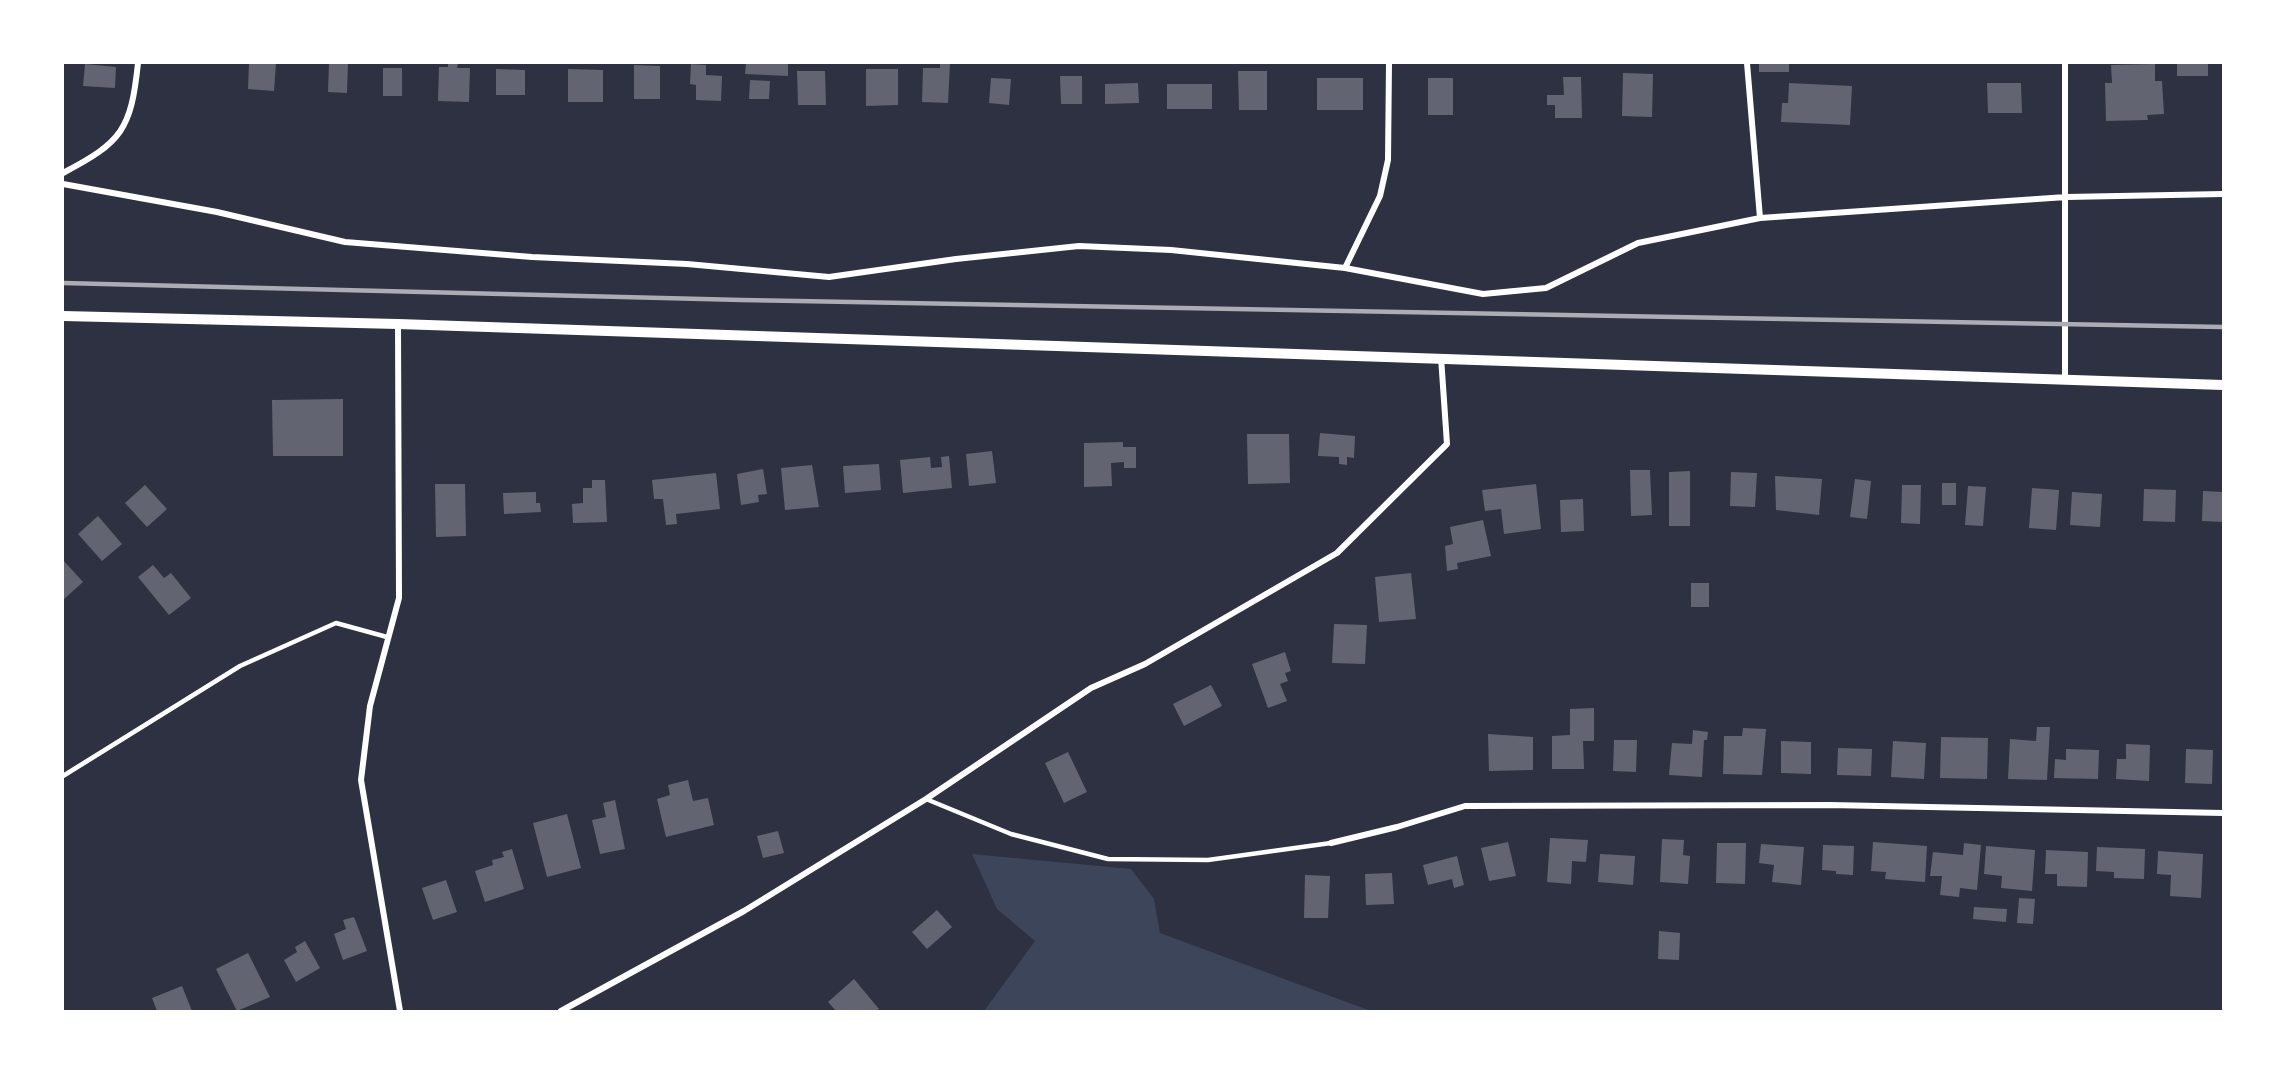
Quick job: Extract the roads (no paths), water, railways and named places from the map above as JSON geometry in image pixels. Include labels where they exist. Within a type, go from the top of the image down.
[{"type":"street","points":[[63,173],[102,152],[129,120],[138,63]]},
{"type":"street","points":[[1345,268],[1380,196],[1388,160],[1389,63]]},
{"type":"street","points":[[1747,63],[1760,218]]},
{"type":"street","points":[[2065,63],[2065,377]]},
{"type":"street","points":[[63,184],[217,212],[345,242],[532,257],[687,264],[829,277],[957,259],[1079,246],[1171,250],[1345,268],[1483,294],[1546,288],[1638,243],[1760,218],[2066,197],[2223,194]]},
{"type":"street","points":[[63,316],[398,324],[1441,357],[2065,377],[2223,385]]},
{"type":"street","points":[[398,324],[399,598],[370,706],[361,780],[368,836],[400,1011]]},
{"type":"street","points":[[561,1011],[744,911],[926,799],[1091,688],[1144,664],[1337,553],[1447,444],[1441,357]]},
{"type":"street","points":[[1331,843],[1397,827],[1465,806],[1830,805],[2223,813]]},
{"type":"lane","points":[[63,776],[240,666],[336,623],[387,637]]},
{"type":"lane","points":[[926,799],[1011,834],[1107,858],[1208,860],[1331,843]]},
{"type":"railway","points":[[63,283],[742,300],[2223,327]]}]
